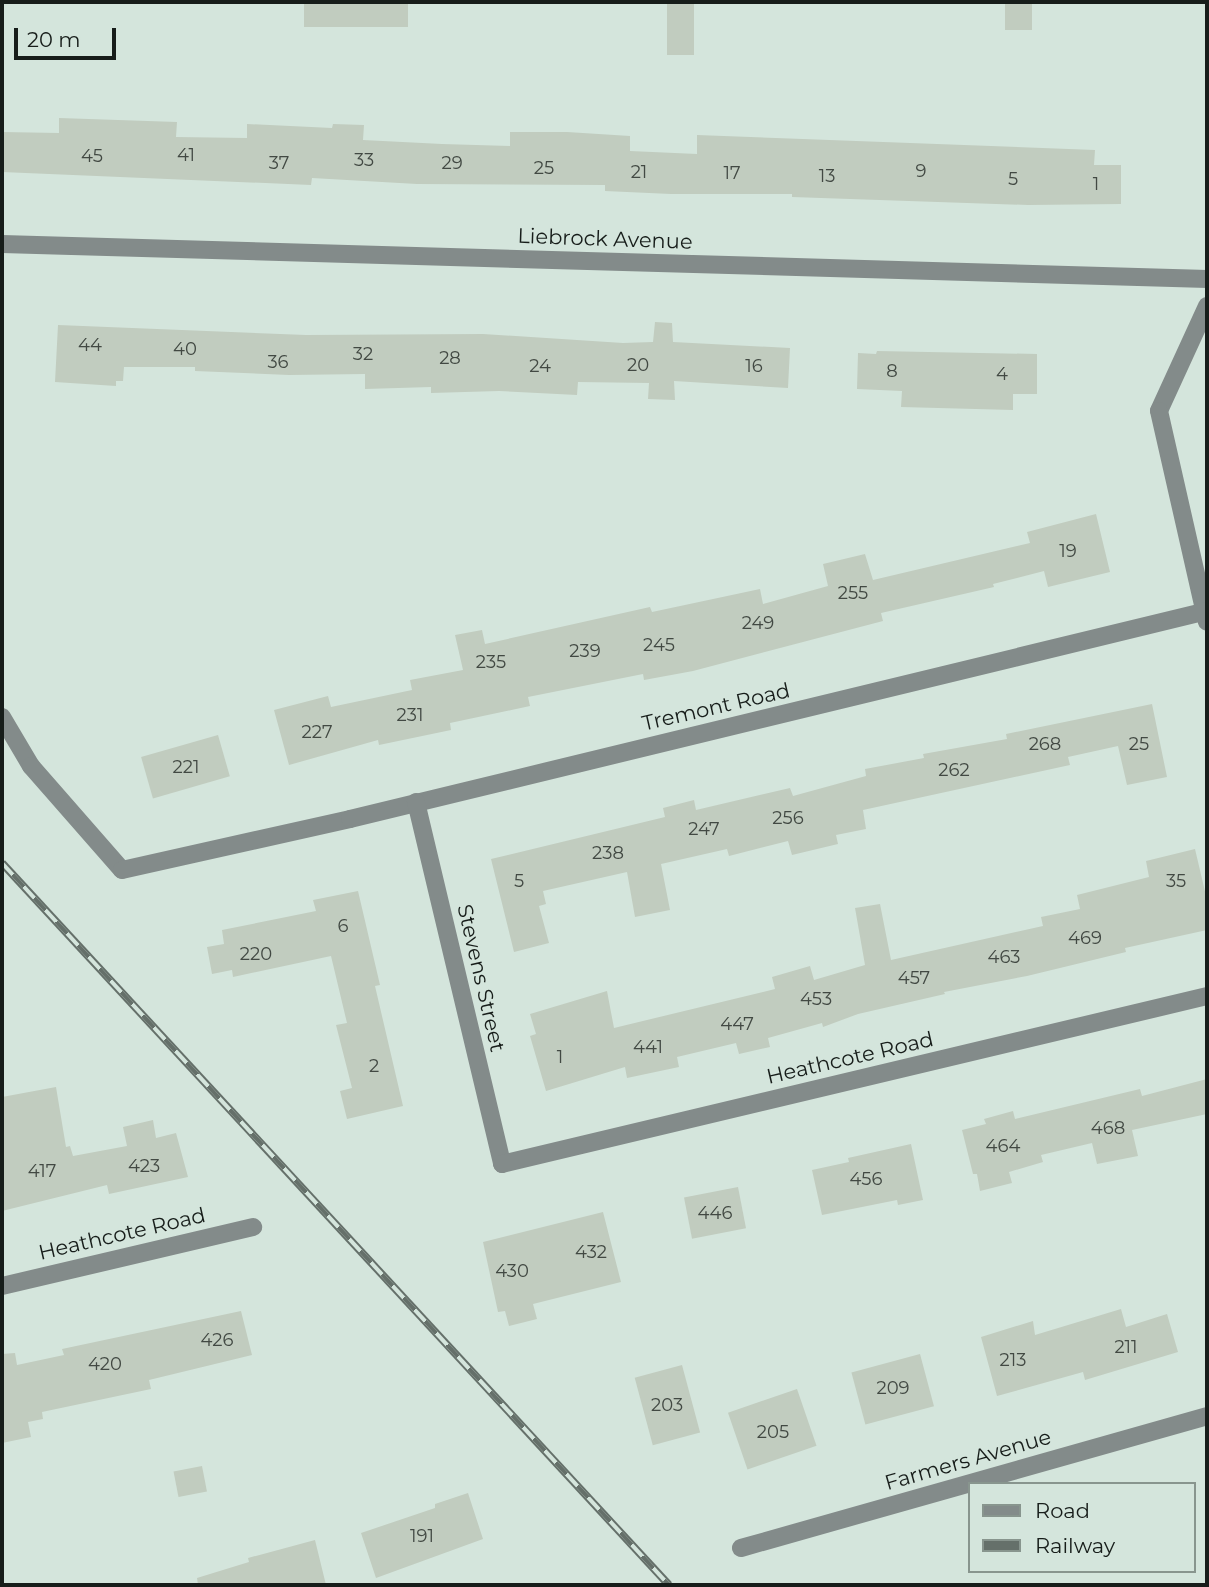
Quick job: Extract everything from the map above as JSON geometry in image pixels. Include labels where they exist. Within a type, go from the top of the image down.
[{"type":"street","name":"Liebrock Avenue","points":[[2,244],[1207,279]]},
{"type":"street","points":[[1207,306],[1159,411],[1207,615]]},
{"type":"street","name":"Tremont Road","points":[[2,717],[31,766],[122,870],[1207,615]]},
{"type":"street","name":"Stevens Street","points":[[416,802],[502,1164]]},
{"type":"street","name":"Heathcote Road","points":[[502,1164],[1207,996]]},
{"type":"street","name":"Heathcote Road","points":[[2,1286],[253,1227]]},
{"type":"street","name":"Farmers Avenue","points":[[974,1482],[1207,1416]]},
{"type":"street","name":"Farmers Avenue","points":[[741,1548],[968,1484]]},
{"type":"building","points":[[304,2],[408,2],[408,27],[304,27]]},
{"type":"building","points":[[667,2],[694,2],[694,55],[667,55]]},
{"type":"building","points":[[1005,2],[1032,2],[1032,30],[1005,30]]},
{"type":"building","points":[[59,118],[177,122],[176,137],[247,138],[247,124],[332,128],[333,124],[364,125],[363,140],[510,146],[510,132],[567,132],[630,136],[630,151],[697,154],[697,135],[1095,150],[1094,165],[1121,165],[1121,204],[1028,205],[792,197],[792,194],[671,194],[605,191],[605,185],[417,184],[312,178],[311,185],[2,172],[2,132],[59,133]]},
{"type":"building","points":[[655,322],[672,323],[673,342],[790,348],[788,388],[674,381],[675,400],[648,399],[649,383],[578,382],[577,395],[499,391],[431,393],[431,387],[365,389],[365,374],[289,375],[195,371],[195,367],[124,367],[123,381],[116,381],[116,386],[55,382],[58,325],[306,335],[483,334],[623,343],[653,342]]},
{"type":"building","points":[[877,351],[1037,354],[1037,394],[1013,394],[1013,410],[901,407],[902,391],[857,389],[858,353],[876,354]]},
{"type":"building","points":[[1096,514],[1110,572],[1048,587],[1044,571],[993,584],[994,587],[881,613],[883,621],[693,671],[644,680],[643,674],[528,697],[530,706],[450,723],[451,730],[379,745],[378,740],[289,765],[274,710],[328,696],[331,707],[412,690],[410,680],[463,670],[455,635],[482,630],[485,644],[650,607],[652,612],[760,589],[763,604],[828,586],[823,564],[865,554],[873,580],[1030,543],[1027,532]]},
{"type":"building","points":[[1152,704],[1167,777],[1127,785],[1118,746],[1068,757],[1070,765],[863,810],[866,829],[836,835],[838,844],[792,855],[788,841],[729,856],[727,849],[661,864],[670,910],[635,917],[627,872],[543,891],[546,904],[539,906],[549,943],[514,952],[491,859],[665,817],[663,808],[694,800],[696,810],[790,788],[793,796],[866,776],[865,769],[924,758],[923,754],[1007,739],[1006,734]]},
{"type":"building","points":[[218,735],[230,776],[153,798],[141,757]]},
{"type":"building","points":[[1195,849],[1207,900],[1207,930],[1125,948],[1126,952],[1027,976],[944,992],[945,994],[858,1014],[823,1027],[822,1023],[768,1038],[770,1047],[739,1054],[736,1043],[677,1057],[679,1067],[627,1078],[625,1067],[546,1091],[530,1036],[536,1034],[530,1014],[607,991],[614,1028],[775,989],[772,977],[810,966],[814,980],[865,965],[855,908],[880,904],[891,960],[1043,926],[1041,917],[1080,909],[1077,895],[1149,877],[1146,861]]},
{"type":"building","points":[[358,891],[380,985],[375,986],[403,1106],[347,1119],[340,1091],[352,1088],[336,1025],[347,1023],[331,956],[233,977],[232,970],[212,974],[207,947],[224,944],[222,930],[316,911],[313,900]]},
{"type":"building","points":[[1207,1079],[1207,1114],[1132,1130],[1138,1156],[1097,1164],[1092,1143],[1041,1155],[1043,1162],[1009,1172],[1012,1183],[980,1191],[962,1130],[986,1124],[984,1119],[1013,1111],[1015,1119],[1140,1089],[1142,1096]]},
{"type":"building","points":[[56,1087],[66,1147],[70,1146],[73,1156],[127,1146],[123,1127],[153,1120],[156,1138],[176,1133],[188,1177],[109,1194],[107,1185],[2,1211],[2,1097]]},
{"type":"building","points":[[911,1144],[923,1200],[898,1205],[897,1200],[822,1215],[812,1170],[849,1162],[848,1158]]},
{"type":"building","points":[[738,1187],[746,1228],[692,1239],[684,1197]]},
{"type":"building","points":[[603,1212],[621,1282],[533,1304],[537,1319],[509,1326],[505,1311],[498,1312],[483,1242]]},
{"type":"building","points":[[1121,1309],[1126,1327],[1167,1314],[1178,1352],[1085,1380],[1083,1372],[997,1396],[981,1337],[1033,1321],[1035,1335]]},
{"type":"building","points":[[241,1311],[252,1355],[149,1380],[151,1389],[42,1412],[43,1419],[28,1422],[31,1437],[2,1443],[2,1354],[15,1353],[17,1365],[64,1355],[62,1349]]},
{"type":"building","points":[[920,1354],[934,1406],[865,1425],[851,1372]]},
{"type":"building","points":[[682,1365],[700,1433],[653,1445],[635,1378]]},
{"type":"building","points":[[797,1389],[817,1446],[748,1469],[728,1413]]},
{"type":"building","points":[[202,1466],[207,1492],[178,1497],[174,1472]]},
{"type":"building","points":[[468,1493],[483,1539],[376,1578],[361,1533],[435,1508],[435,1504]]},
{"type":"building","points":[[315,1540],[326,1585],[198,1585],[197,1578],[249,1562],[248,1558]]},
{"type":"railway","points":[[2,863],[669,1585]]}]
